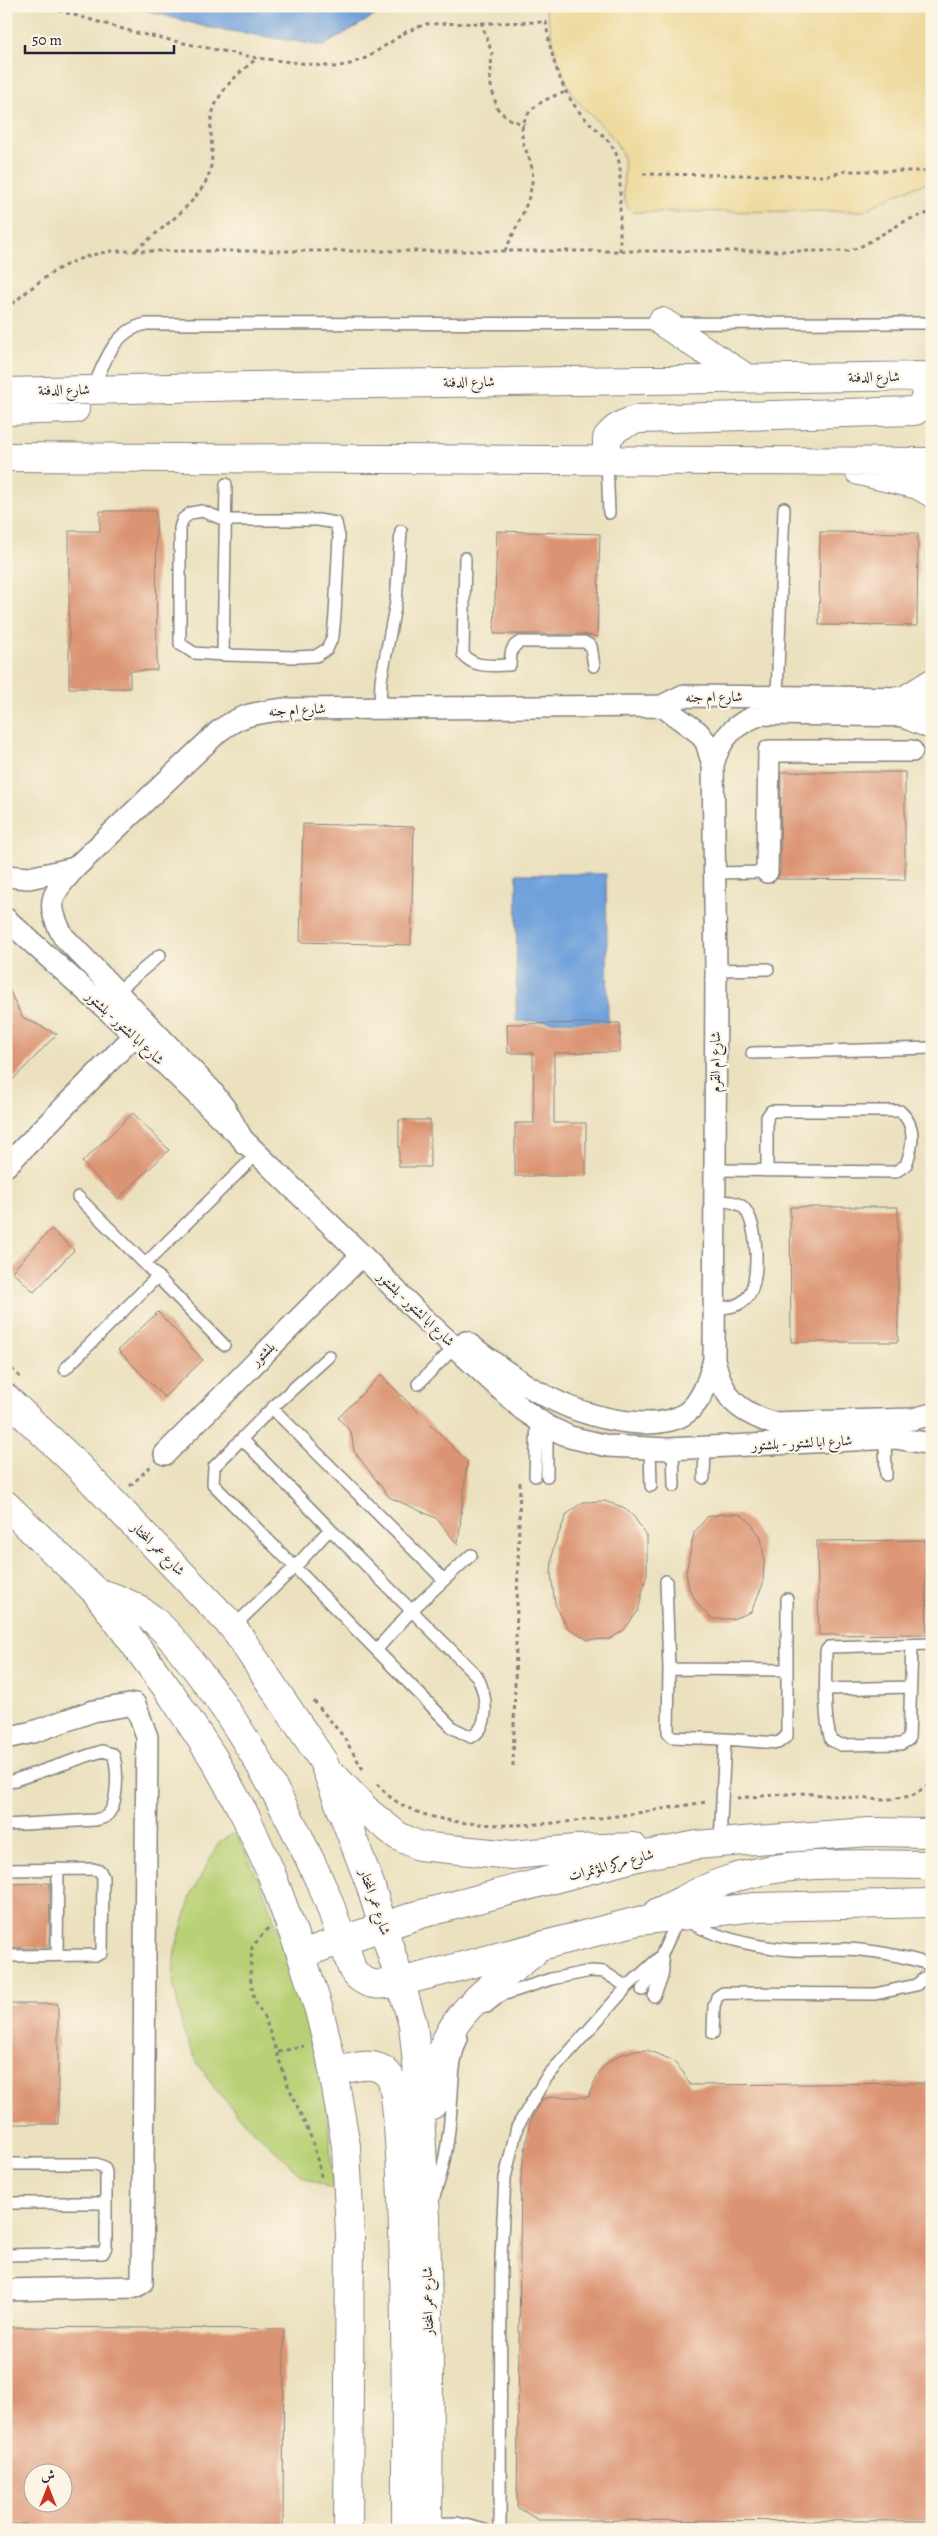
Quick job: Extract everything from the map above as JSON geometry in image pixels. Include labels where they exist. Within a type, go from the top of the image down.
[{"type":"main road","points":[[662,322],[746,378]]},
{"type":"main road","points":[[607,460],[606,438],[613,430],[624,423],[639,419],[916,411],[922,406],[926,398],[926,389],[922,381],[923,376]]},
{"type":"main road","name":"شارع الدفنة","points":[[6,392],[296,385],[923,376]]},
{"type":"main road","points":[[6,412],[232,402],[279,393],[296,385]]},
{"type":"main road","points":[[6,457],[932,462]]},
{"type":"main road","points":[[834,461],[858,470],[918,485],[932,493]]},
{"type":"main road","points":[[923,711],[932,683]]},
{"type":"main road","name":"شارع عمر المختار","points":[[6,1398],[75,1463],[233,1627],[323,1761],[385,1927],[413,2024],[426,2217],[430,2363],[421,2528]]},
{"type":"main road","points":[[6,1505],[96,1592],[156,1672],[214,1759],[246,1817],[285,1913],[319,2010],[334,2072],[346,2146],[349,2188],[348,2530]]},
{"type":"main road","points":[[96,1592],[132,1605],[162,1627],[233,1720],[257,1757],[303,1847],[327,1898],[354,1973],[365,1982],[380,1986],[400,1982],[638,1921],[756,1907],[932,1903]]},
{"type":"main road","points":[[323,1761],[343,1787],[369,1813],[398,1836],[419,1846],[512,1855],[576,1849],[709,1844]]},
{"type":"main road","points":[[869,1832],[897,1828],[932,1812]]},
{"type":"main road","name":"شارع مركز المؤتمرات","points":[[300,1954],[421,1914],[641,1856],[709,1844],[869,1832],[932,1832]]},
{"type":"main road","points":[[638,1921],[697,1892],[731,1879],[776,1869],[839,1864],[932,1865]]},
{"type":"main road","points":[[421,2152],[432,2122],[433,2089],[438,2057],[447,2034],[456,2020],[479,1995],[542,1946]]},
{"type":"main road","points":[[334,2072],[364,2065],[379,2068],[390,2078],[399,2135],[421,2528]]},
{"type":"street","name":"شارع ام جنه","points":[[251,1149],[216,1095],[63,936],[52,914],[51,905],[55,891],[75,868],[234,719],[255,713],[285,709],[662,706],[682,696],[777,696],[923,711]]},
{"type":"street","name":"شارع ام القرم","points":[[662,706],[698,732],[706,742],[713,765],[716,970],[714,1359],[720,1382],[726,1393],[738,1406],[756,1418],[772,1423],[913,1419],[932,1414]]},
{"type":"street","name":"شارع ام القرم","points":[[713,765],[717,751],[729,733],[747,719],[762,714],[923,711]]},
{"type":"street","points":[[767,872],[769,751],[912,751]]},
{"type":"street","points":[[6,876],[29,878],[75,868]]},
{"type":"street","name":"شارع ابا لشتور - بلشتور","points":[[6,919],[135,1035],[362,1255],[419,1314],[522,1409],[542,1423],[570,1437],[608,1446],[673,1449],[885,1438],[917,1440],[932,1444]]},
{"type":"street","points":[[6,1166],[135,1035]]},
{"type":"street","name":"بلشتور","points":[[165,1454],[362,1255]]},
{"type":"street","name":"شارع ام القرم","points":[[419,1314],[444,1326],[538,1393],[566,1408],[604,1419],[651,1424],[670,1422],[689,1411],[701,1398],[714,1359]]},
{"type":"street","points":[[6,1738],[33,1732],[93,1711],[135,1704],[146,1737],[147,1833],[142,2283],[135,2287],[6,2290]]},
{"type":"lane","points":[[92,390],[114,343],[128,330],[146,324],[392,325],[535,322],[932,323]]},
{"type":"lane","points":[[607,460],[609,513]]},
{"type":"lane","points":[[223,655],[226,484]]},
{"type":"lane","points":[[777,696],[784,508]]},
{"type":"lane","points":[[202,511],[226,520],[332,520],[336,523],[338,537],[333,636],[327,649],[316,656],[297,658],[223,655],[194,652],[180,644],[180,528],[183,519],[191,513],[202,511]]},
{"type":"lane","points":[[380,708],[381,680],[396,602],[401,531]]},
{"type":"lane","points":[[465,558],[463,654],[468,661],[478,664],[510,665],[511,650],[514,645],[520,642],[584,642],[591,646],[594,666]]},
{"type":"lane","points":[[714,873],[767,872]]},
{"type":"lane","points":[[118,991],[160,955]]},
{"type":"lane","points":[[716,970],[768,969]]},
{"type":"lane","points":[[752,1053],[932,1048]]},
{"type":"lane","points":[[715,1170],[767,1171],[895,1172],[906,1165],[910,1152],[913,1135],[909,1118],[900,1111],[771,1111],[767,1116],[767,1171]]},
{"type":"lane","points":[[145,1264],[251,1149]]},
{"type":"lane","points":[[78,1197],[224,1345]]},
{"type":"lane","points":[[714,1200],[734,1202],[744,1207],[752,1224],[756,1254],[754,1284],[748,1296],[738,1305],[714,1308]]},
{"type":"lane","points":[[66,1369],[158,1276]]},
{"type":"lane","points":[[418,1384],[455,1347]]},
{"type":"lane","points":[[242,1439],[477,1676],[484,1690],[484,1723],[480,1732],[471,1736],[453,1728],[296,1566],[213,1484],[214,1467],[272,1408],[329,1356]]},
{"type":"lane","points":[[272,1408],[444,1580]]},
{"type":"lane","points":[[535,1476],[542,1423]]},
{"type":"lane","points":[[542,1423],[547,1476]]},
{"type":"lane","points":[[885,1438],[886,1475]]},
{"type":"lane","points":[[650,1448],[651,1486]]},
{"type":"lane","points":[[704,1478],[705,1448]]},
{"type":"lane","points":[[673,1449],[674,1486]]},
{"type":"lane","points":[[233,1627],[296,1566],[330,1529]]},
{"type":"lane","points":[[376,1649],[412,1610],[471,1555]]},
{"type":"lane","points":[[666,1581],[669,1669],[668,1732],[672,1737],[778,1743],[786,1736],[787,1599]]},
{"type":"lane","points":[[912,1645],[909,1739],[906,1742],[841,1745],[831,1740],[826,1651],[829,1647],[932,1644]]},
{"type":"lane","points":[[669,1669],[787,1670]]},
{"type":"lane","points":[[827,1689],[910,1688]]},
{"type":"lane","points":[[709,1844],[725,1740]]},
{"type":"lane","points":[[6,1783],[102,1751],[113,1754],[117,1764],[114,1804],[106,1816],[95,1820],[6,1825]]},
{"type":"lane","points":[[6,1870],[93,1869],[102,1874],[103,1950],[97,1955],[6,1956]]},
{"type":"lane","points":[[57,1955],[58,1870]]},
{"type":"lane","points":[[642,1990],[650,1980],[679,1916],[699,1928],[742,1941],[792,1950],[846,1949],[883,1952],[932,1965]]},
{"type":"lane","points":[[500,2530],[501,2257],[507,2170],[517,2127],[546,2078],[627,1987],[659,1958]]},
{"type":"lane","points":[[654,1996],[662,1979],[664,1966],[659,1958]]},
{"type":"lane","points":[[426,2217],[438,2187],[446,2154],[451,2088],[457,2050],[464,2033],[476,2015],[502,1995],[552,1979],[591,1971],[604,1972],[627,1987]]},
{"type":"lane","points":[[713,2033],[714,2006],[717,1997],[724,1993],[875,1994],[916,1985],[932,1972]]},
{"type":"lane","points":[[6,2164],[100,2165],[106,2172],[105,2250],[101,2254],[6,2255]]},
{"type":"lane","points":[[6,2203],[106,2204]]},
{"type":"lane","points":[[421,2528],[457,2523],[485,2530]]},
{"type":"path","points":[[43,6],[137,33],[257,58],[334,67],[350,64],[368,57],[406,32],[426,24],[546,22],[551,53],[567,92],[581,114],[611,142],[618,154],[620,166],[620,251]]},
{"type":"path","points":[[481,22],[492,53],[490,82],[497,108],[507,118],[524,125]]},
{"type":"path","points":[[135,250],[180,212],[205,183],[210,168],[213,147],[210,132],[212,115],[217,100],[224,88],[257,58]]},
{"type":"path","points":[[505,251],[532,187],[532,166],[524,145],[524,125],[532,109],[539,101],[567,92]]},
{"type":"path","points":[[643,174],[827,176],[846,171],[932,171]]},
{"type":"path","points":[[6,309],[45,275],[78,258],[112,251],[848,251],[860,247],[907,220],[932,212]]},
{"type":"path","points":[[115,1506],[128,1487],[165,1454]]},
{"type":"path","points":[[513,1766],[520,1478]]},
{"type":"path","points":[[285,1913],[262,1932],[252,1948],[250,1975],[254,1999],[266,2021],[287,2083],[313,2142],[323,2184]]},
{"type":"green space","points":[[236,1832],[262,1887],[307,2007],[327,2106],[333,2189],[303,2177],[237,2114],[213,2086],[197,2062],[183,2031],[173,1981],[175,1950],[192,1893],[219,1842]]},
{"type":"sand","points":[[543,6],[932,6],[932,182],[897,194],[864,211],[633,212],[628,206],[623,192],[624,162],[622,155],[613,138],[572,93],[559,62]]},
{"type":"water","points":[[130,6],[391,6],[323,46],[206,27]]},
{"type":"water","points":[[517,874],[606,874],[608,1022],[516,1021]]},
{"type":"building","points":[[100,511],[156,511],[157,670],[130,671],[130,688],[69,688],[69,531],[100,531]]},
{"type":"building","points":[[497,531],[600,534],[597,637],[584,634],[494,634]]},
{"type":"building","points":[[820,532],[918,533],[917,626],[819,625]]},
{"type":"building","points":[[781,772],[905,772],[905,880],[777,879],[780,872]]},
{"type":"building","points":[[303,824],[414,827],[411,945],[300,942]]},
{"type":"building","points":[[6,983],[22,1017],[57,1034],[6,1087]]},
{"type":"building","points":[[620,1023],[620,1052],[554,1053],[554,1123],[586,1123],[586,1176],[515,1176],[515,1123],[534,1123],[533,1053],[508,1053],[507,1024]]},
{"type":"building","points":[[133,1113],[169,1150],[118,1199],[82,1162]]},
{"type":"building","points":[[399,1120],[430,1120],[430,1167],[399,1167]]},
{"type":"building","points":[[790,1207],[898,1207],[898,1342],[791,1342]]},
{"type":"building","points":[[51,1229],[74,1250],[34,1292],[12,1271]]},
{"type":"building","points":[[158,1312],[203,1360],[164,1397],[118,1350]]},
{"type":"building","points":[[381,1375],[467,1461],[458,1545],[436,1518],[389,1497],[354,1451],[351,1432],[338,1418]]},
{"type":"building","points":[[604,1501],[623,1507],[634,1517],[647,1536],[647,1574],[638,1611],[624,1630],[610,1639],[588,1640],[567,1627],[555,1604],[551,1574],[553,1548],[567,1514],[583,1502]]},
{"type":"building","points":[[720,1514],[739,1514],[749,1521],[761,1537],[764,1560],[763,1584],[751,1612],[733,1619],[712,1619],[700,1607],[689,1589],[686,1572],[694,1533],[707,1517]]},
{"type":"building","points":[[925,1540],[927,1634],[819,1635],[817,1541]]},
{"type":"building","points":[[50,1883],[49,1948],[6,1948],[6,1884]]},
{"type":"building","points":[[6,2004],[58,2004],[58,2124],[6,2124]]},
{"type":"building","points":[[647,2050],[672,2060],[683,2072],[690,2085],[932,2083],[932,2521],[538,2520],[517,2507],[521,2177],[529,2125],[542,2099],[553,2097],[588,2097],[598,2074],[607,2063],[617,2056],[632,2051]]},
{"type":"building","points":[[6,2327],[284,2329],[283,2525],[97,2524],[97,2530],[27,2530],[27,2524],[6,2524]]}]
